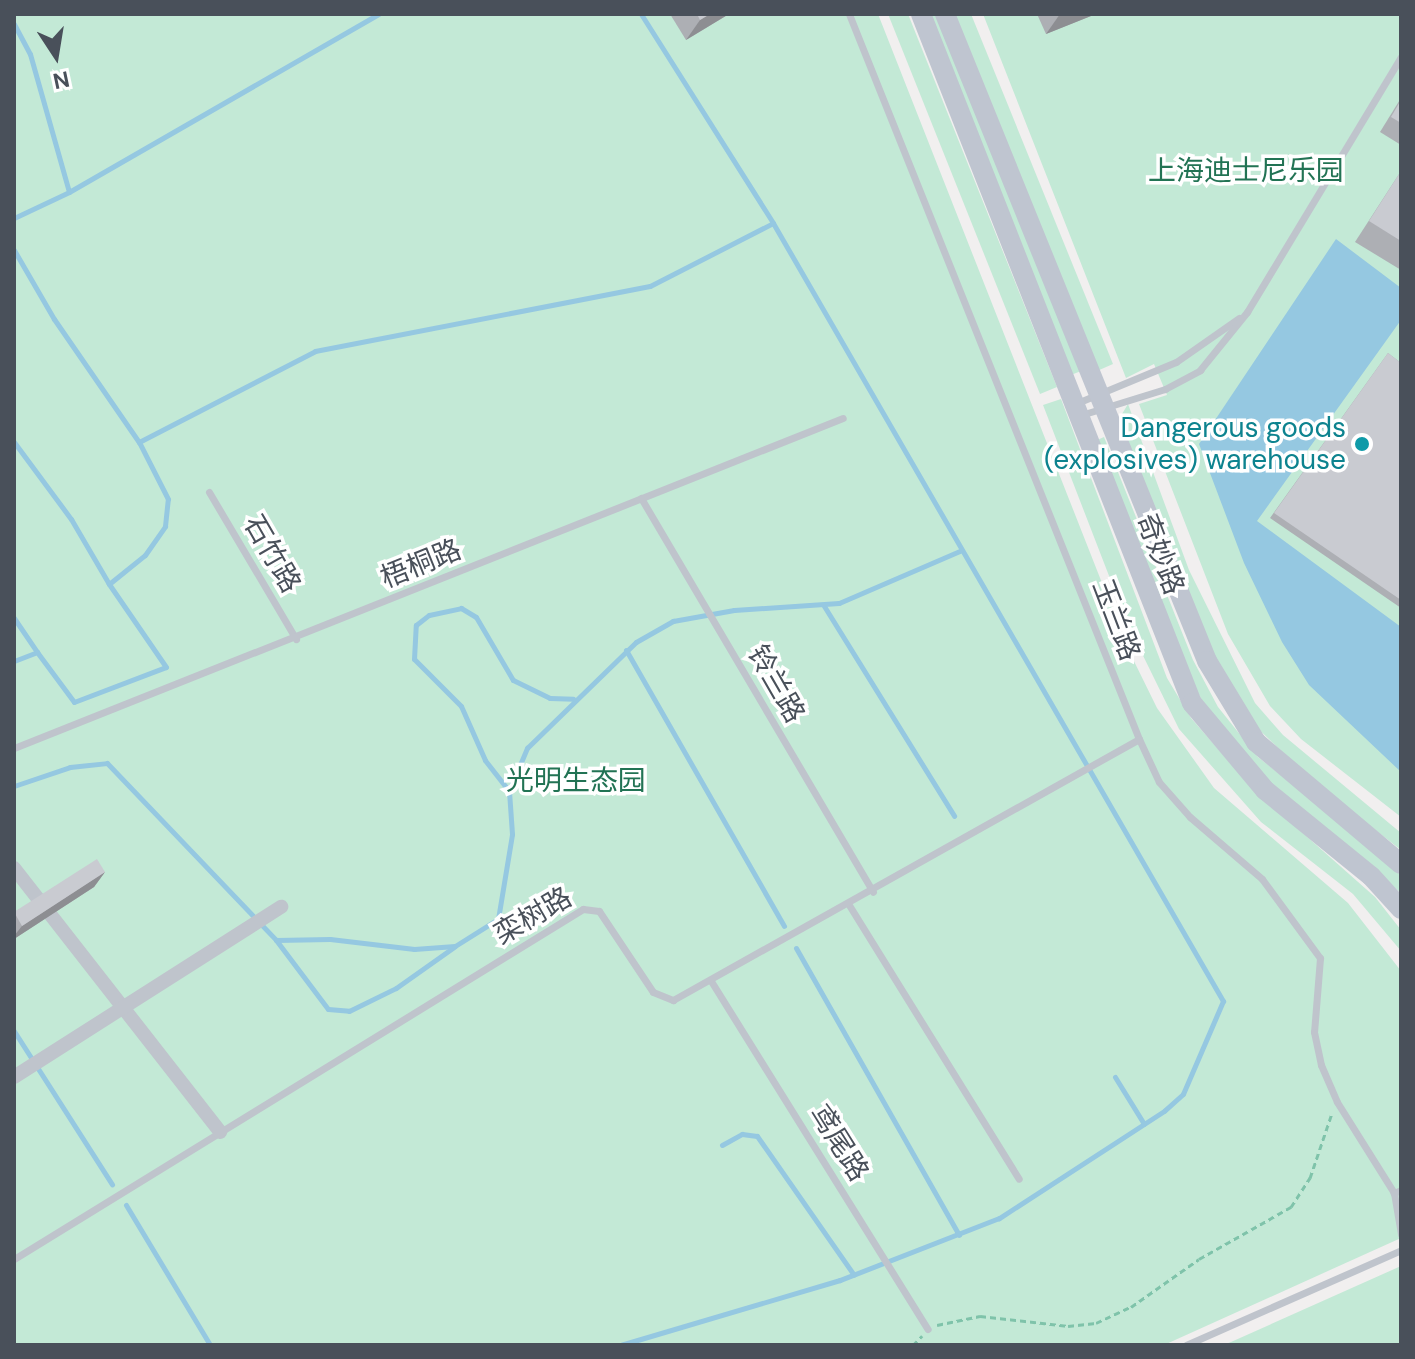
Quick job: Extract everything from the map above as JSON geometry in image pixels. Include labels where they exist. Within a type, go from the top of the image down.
[{"type":"street","name":"奇妙路","points":[[921,14],[1192,703],[1265,790],[1371,876],[1401,909]]},
{"type":"street","name":"奇妙路","points":[[945,14],[1207,661],[1256,742],[1293,778],[1401,864]]},
{"type":"street","points":[[14,868],[220,1132]]},
{"type":"street","points":[[14,1077],[281,907]]},
{"type":"lane","name":"玉兰路","points":[[849,14],[1139,739],[1159,782],[1190,817],[1262,879],[1320,958],[1314,1032],[1337,1102],[1398,1191]]},
{"type":"lane","points":[[1076,410],[1100,401],[1184,381],[1200,370],[1247,312],[1401,57]]},
{"type":"lane","points":[[1076,410],[1176,362],[1247,312]]},
{"type":"lane","name":"梧桐路","points":[[14,748],[296,639],[843,418]]},
{"type":"lane","name":"石竹路","points":[[209,492],[296,639]]},
{"type":"lane","name":"铃兰路","points":[[641,498],[873,892]]},
{"type":"lane","name":"栾树路","points":[[14,1259],[590,906],[606,919],[663,1000],[673,1000],[873,892],[1139,739]]},
{"type":"lane","points":[[849,905],[1019,1179]]},
{"type":"lane","name":"鸢尾路","points":[[711,981],[928,1329]]},
{"type":"lane","points":[[1398,1191],[1401,1234]]},
{"type":"lane","points":[[1186,1345],[1401,1250]]},
{"type":"path","points":[[913,1345],[928,1329],[980,1316],[1068,1326],[1096,1323],[1131,1307],[1199,1259],[1291,1207],[1310,1178],[1337,1102]]},
{"type":"green space","name":"光明生态园","points":[[14,14],[878,14],[1128,649],[1157,708],[1214,788],[1348,903],[1401,971],[1401,1238],[1164,1345],[14,1345]]},
{"type":"green space","points":[[888,14],[908,14],[1057,387],[1040,394]]},
{"type":"green space","points":[[926,14],[937,14],[1081,371],[1071,375]]},
{"type":"green space","points":[[955,14],[971,14],[1113,364],[1097,371]]},
{"type":"green space","name":"上海迪士尼乐园","points":[[983,14],[1401,14],[1401,817],[1301,739],[1270,706],[1228,634],[1139,404],[1167,395],[1154,364],[1126,378]]},
{"type":"green space","points":[[1061,399],[1167,678],[1191,718],[1252,788],[1375,897],[1401,930],[1401,951],[1353,894],[1261,822],[1179,729],[1128,625],[1043,405]]},
{"type":"green space","points":[[1128,404],[1189,570],[1255,703],[1283,735],[1401,833],[1401,850],[1315,783],[1252,723],[1217,671],[1119,419]]},
{"type":"green space","points":[[1104,437],[1193,660],[1218,707],[1258,757],[1389,861],[1401,876],[1401,893],[1268,780],[1206,708],[1183,664],[1095,441]]},
{"type":"green space","points":[[1401,1266],[1401,1345],[1223,1345],[1231,1342]]},
{"type":"water","points":[[1336,239],[1401,288],[1401,320],[1257,521],[1401,627],[1401,772],[1309,685],[1282,642],[1244,563],[1199,444]]},
{"type":"building","points":[[1401,100],[1401,123],[1391,117]]},
{"type":"building","points":[[1401,171],[1401,241],[1369,221]]},
{"type":"building","name":"Dangerous goods (explosives) warehouse","points":[[1388,353],[1401,363],[1401,600],[1274,513]]},
{"type":"building","points":[[97,859],[105,872],[22,926],[14,912]]},
{"type":"waterway","points":[[14,218],[69,192],[379,14]]},
{"type":"waterway","points":[[641,14],[773,223]]},
{"type":"waterway","points":[[14,24],[30,54],[69,192]]},
{"type":"waterway","points":[[14,661],[37,652],[74,702],[166,667],[109,584],[145,555],[165,526],[168,499],[139,442],[315,351],[650,286],[773,223],[1223,1001],[1183,1094],[1164,1111],[999,1218],[840,1280],[621,1345]]},
{"type":"waterway","points":[[14,250],[54,319],[139,442]]},
{"type":"waterway","points":[[14,442],[71,519],[109,584]]},
{"type":"waterway","points":[[14,786],[70,767],[107,763],[276,940],[330,939],[414,949],[455,946],[498,919],[512,834],[509,791],[527,748],[636,642],[673,621],[734,610],[839,603],[960,551]]},
{"type":"waterway","points":[[824,606],[954,816]]},
{"type":"waterway","points":[[509,791],[485,760],[461,706],[414,659],[416,625],[429,615],[461,608],[476,617],[513,680],[550,698],[573,699]]},
{"type":"waterway","points":[[14,618],[37,652]]},
{"type":"waterway","points":[[626,650],[784,926]]},
{"type":"waterway","points":[[276,940],[328,1009],[349,1011],[396,988],[454,947]]},
{"type":"waterway","points":[[796,948],[959,1235]]},
{"type":"waterway","points":[[14,1031],[112,1184]]},
{"type":"waterway","points":[[1115,1077],[1144,1124]]},
{"type":"waterway","points":[[722,1145],[742,1134],[757,1136],[854,1275]]},
{"type":"waterway","points":[[126,1205],[210,1345]]},
{"type":"place","name":"Dangerous goods (explosives) warehouse","points":[[1362,444]]}]
